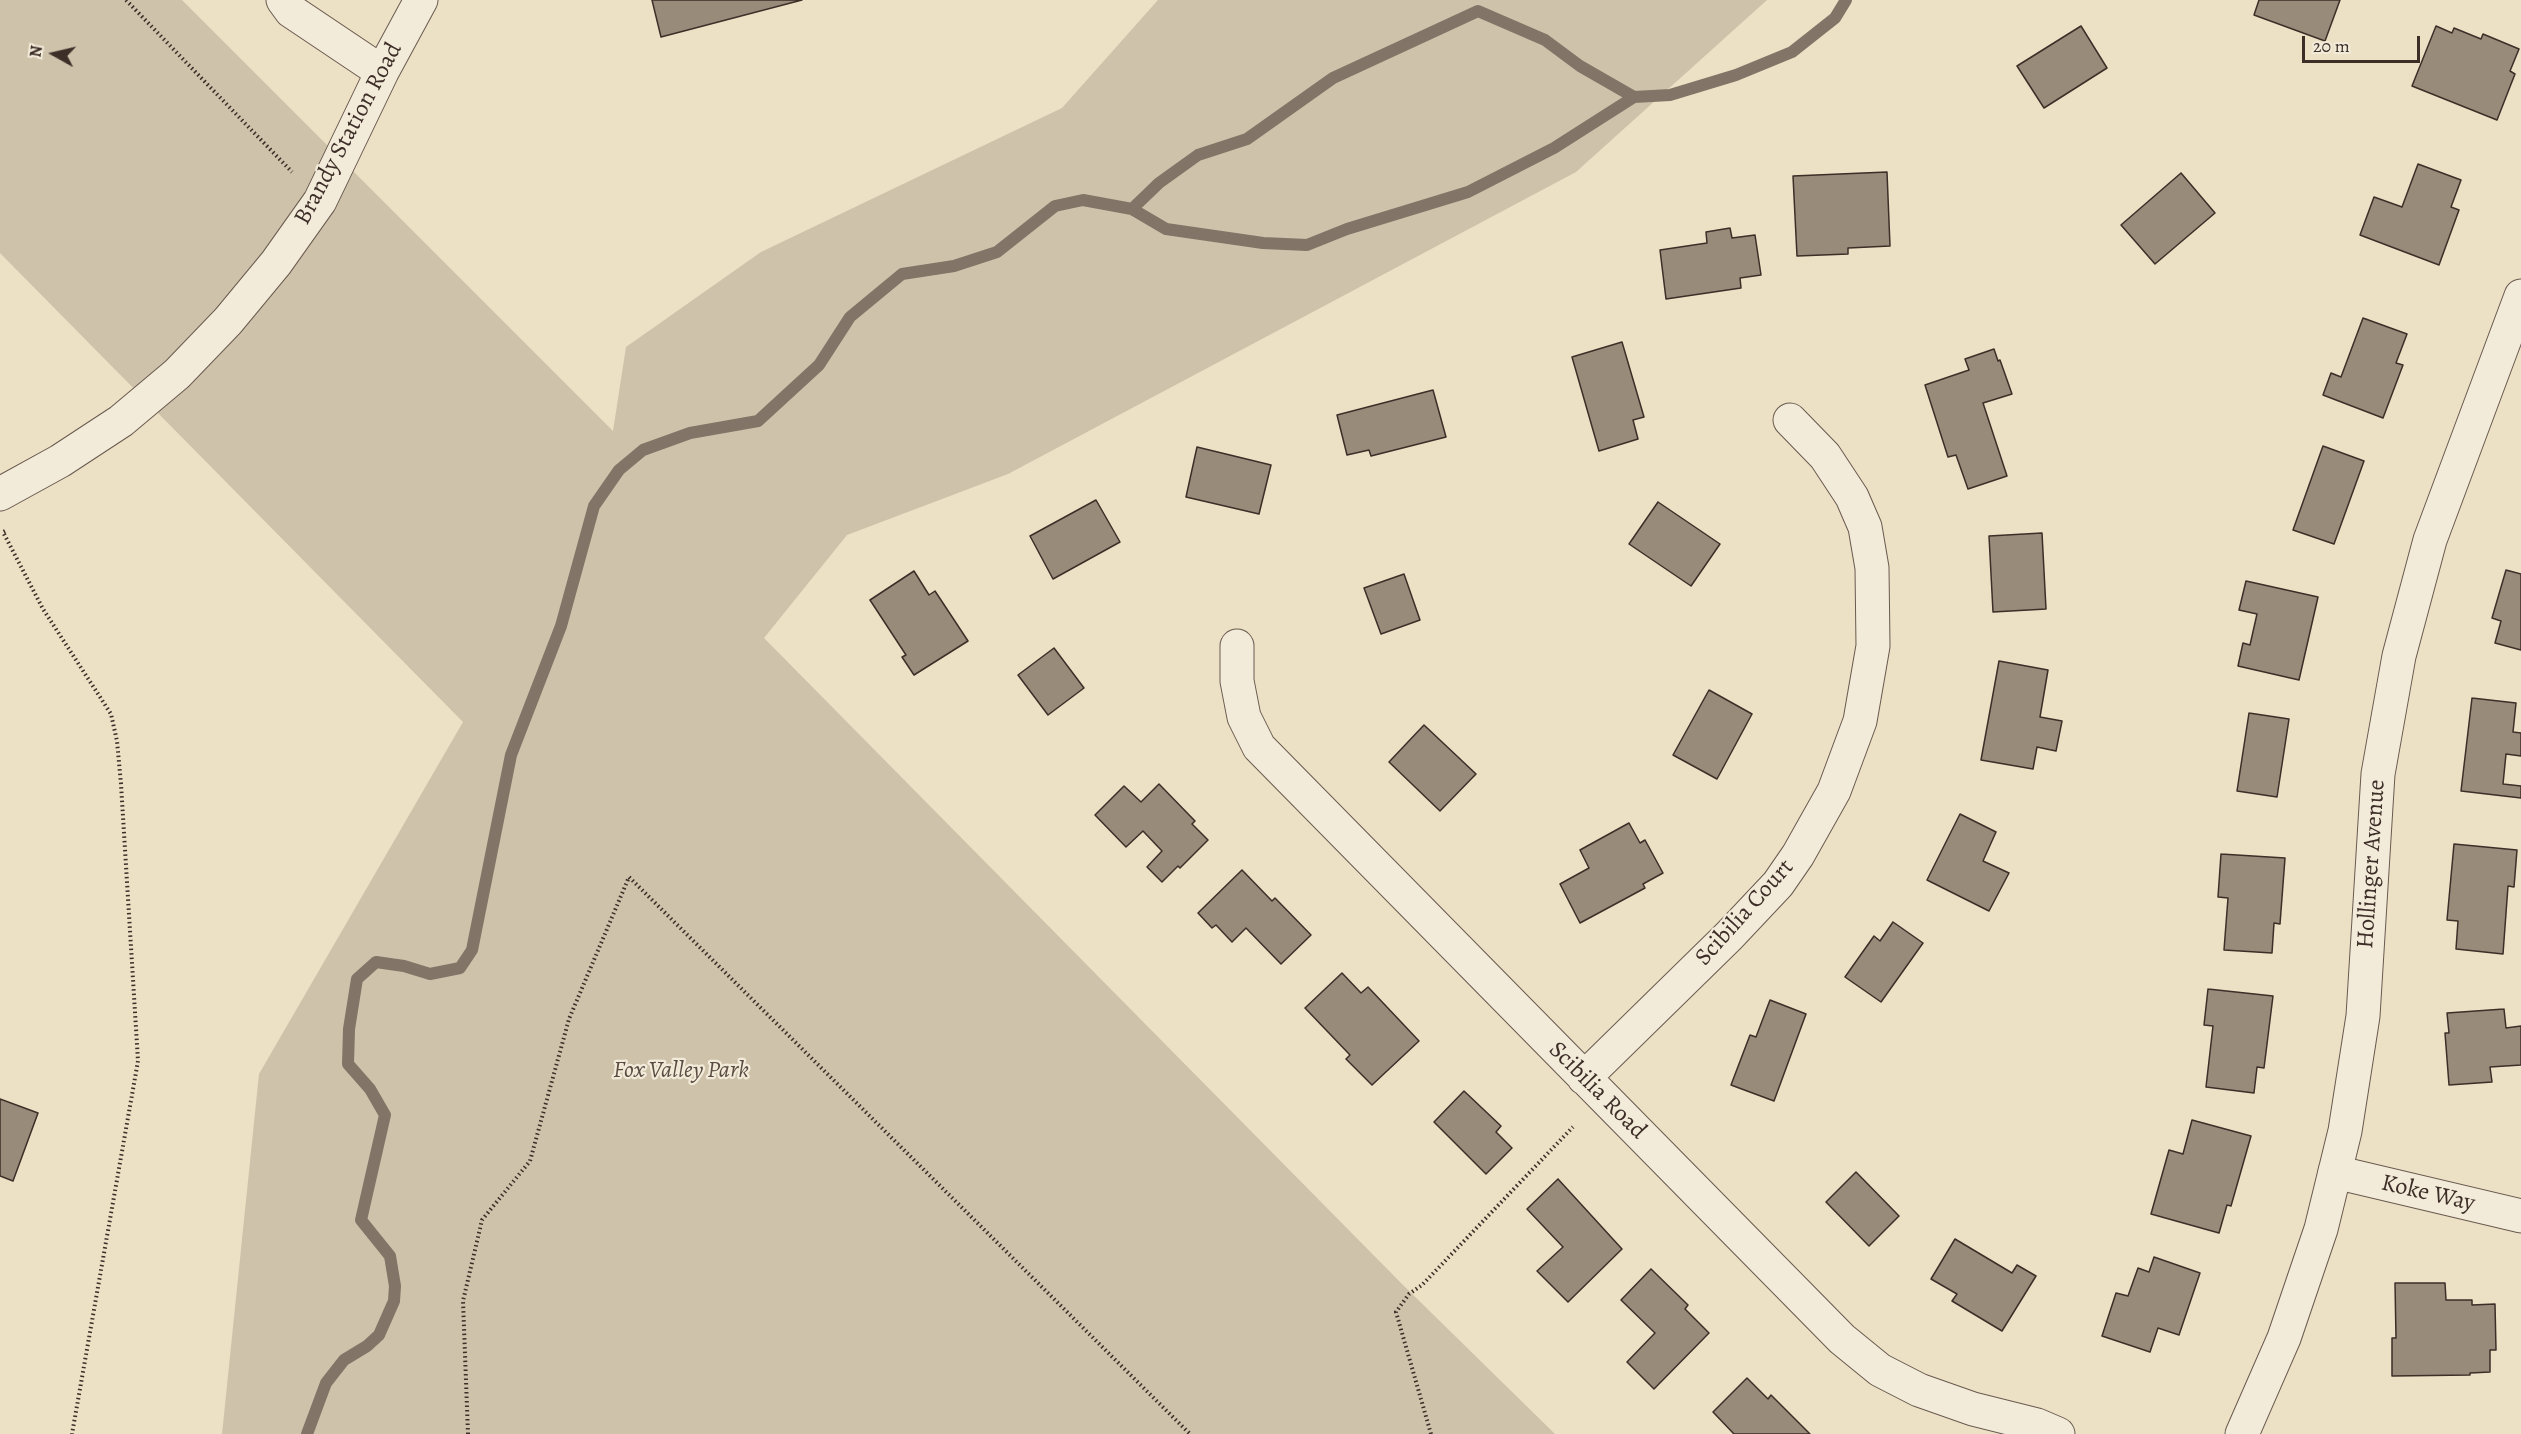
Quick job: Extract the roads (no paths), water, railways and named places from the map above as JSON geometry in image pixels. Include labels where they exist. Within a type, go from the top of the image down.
[{"type":"street","points":[[283,0],[291,10],[382,72]]},
{"type":"street","name":"Brandy Station Road","points":[[0,494],[60,461],[112,427],[177,374],[228,321],[263,279],[320,201],[382,72],[421,0]]},
{"type":"street","name":"Hollinger Avenue","points":[[2242,1434],[2284,1338],[2321,1229],[2345,1131],[2363,1016],[2378,774],[2400,656],[2430,540],[2521,296]]},
{"type":"street","name":"Scibilia Court","points":[[1584,1078],[1729,936],[1778,884],[1798,855],[1834,791],[1860,721],[1873,646],[1872,568],[1865,527],[1852,497],[1825,456],[1790,420]]},
{"type":"street","name":"Scibilia Road","points":[[1237,646],[1237,681],[1244,717],[1259,747],[1842,1339],[1880,1370],[1919,1390],[1973,1408],[2037,1425],[2058,1434]]},
{"type":"street","name":"Koke Way","points":[[2335,1172],[2521,1216]]},
{"type":"waterway","points":[[307,1434],[326,1383],[344,1360],[367,1346],[379,1335],[394,1301],[395,1286],[390,1256],[361,1220],[385,1115],[370,1089],[348,1064],[349,1029],[357,979],[376,962],[404,966],[430,974],[460,968],[472,950],[511,755],[561,626],[594,506],[619,470],[643,450],[690,433],[758,421],[819,365],[850,317],[902,274],[954,266],[997,252],[1055,206],[1083,200],[1132,209],[1166,229],[1263,243],[1307,245],[1347,229],[1468,192],[1554,148],[1634,97],[1670,95],[1736,75],[1792,52],[1835,18],[1846,0]]},
{"type":"waterway","points":[[1132,209],[1159,183],[1198,155],[1247,139],[1333,78],[1478,11],[1545,40],[1580,66],[1634,97]]},
{"type":"park label","name":"Fox Valley Park","points":[[681,1071]]}]
